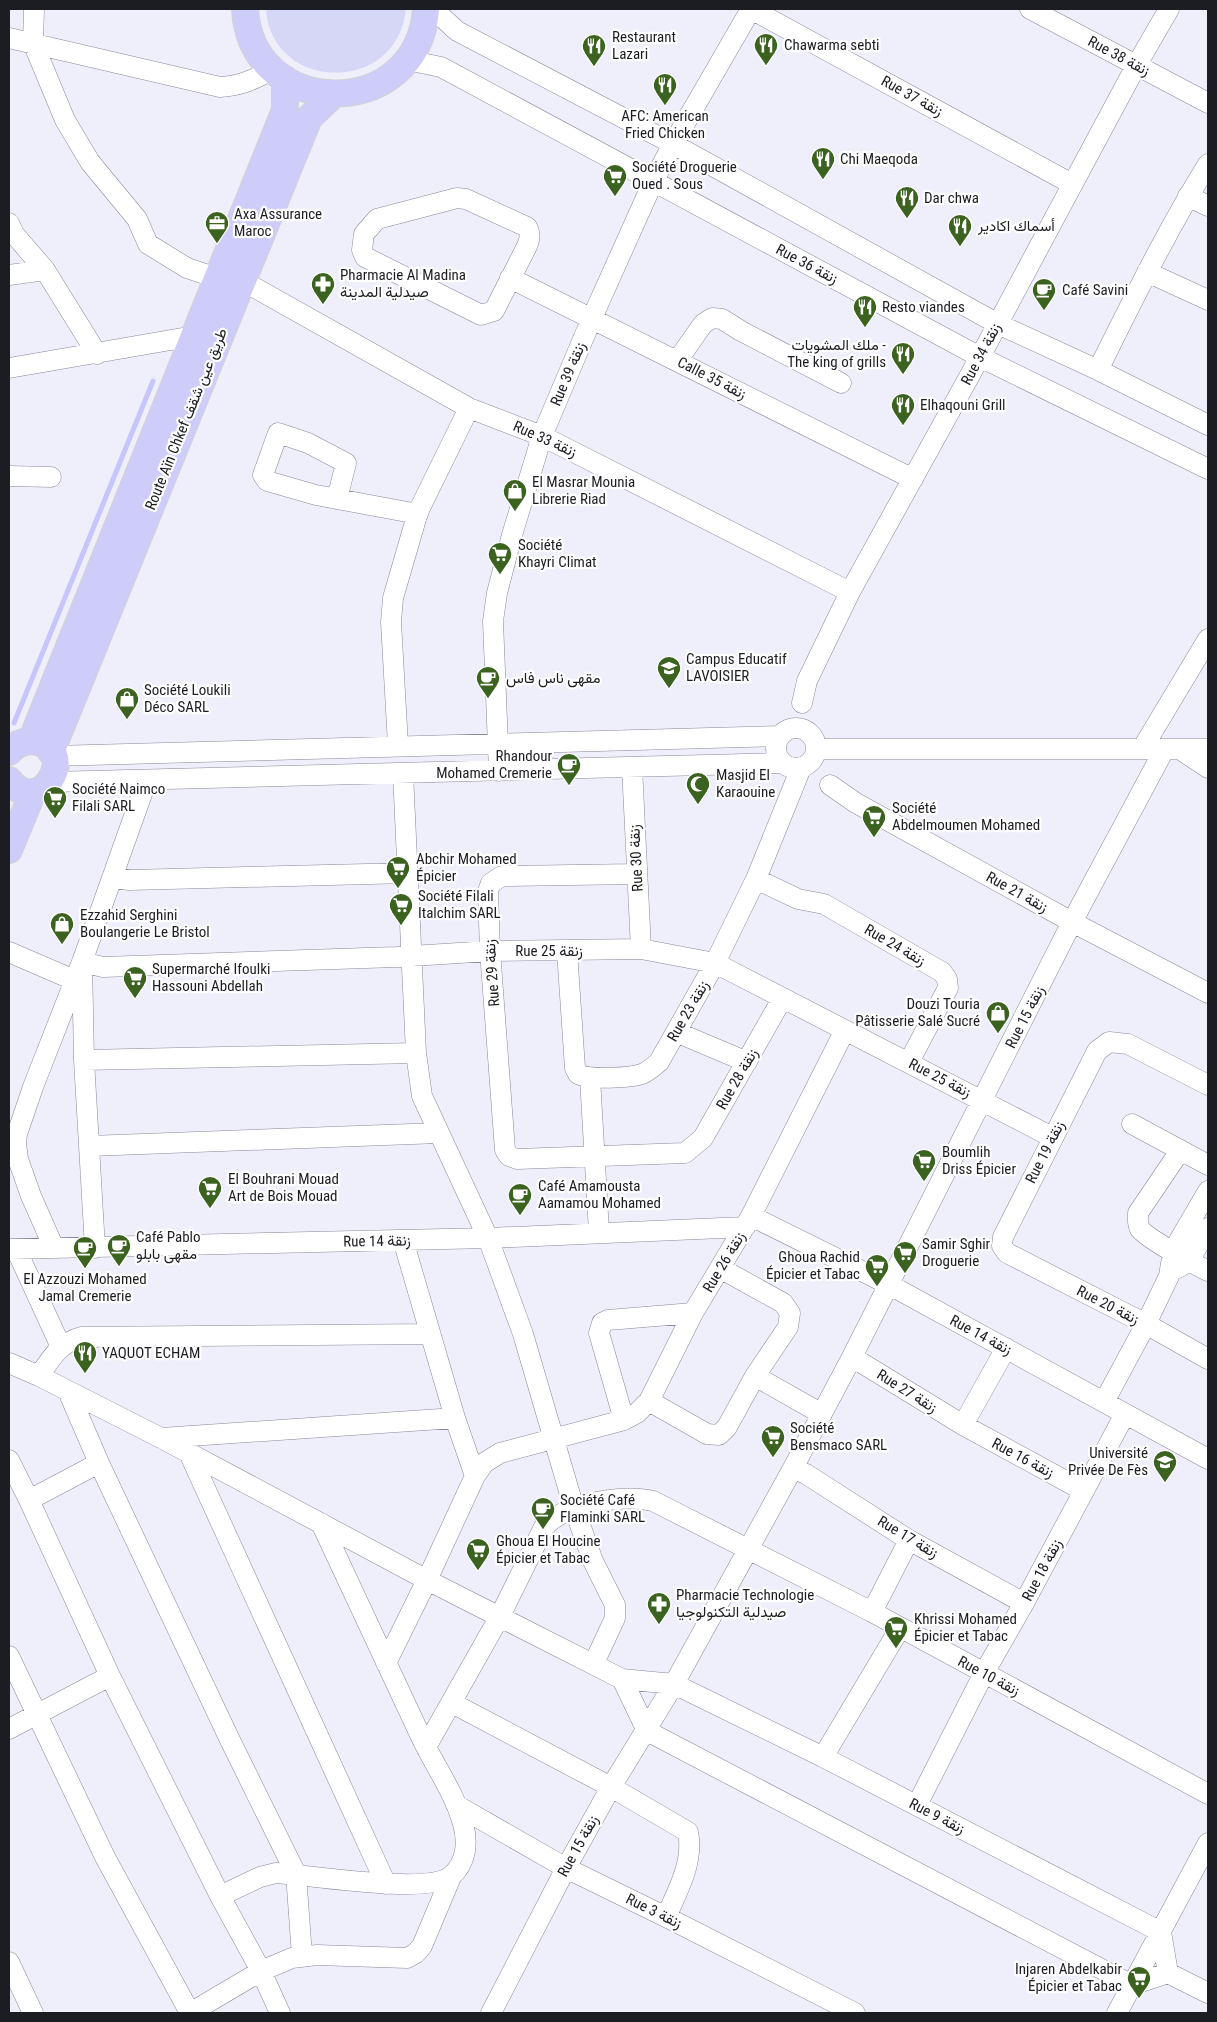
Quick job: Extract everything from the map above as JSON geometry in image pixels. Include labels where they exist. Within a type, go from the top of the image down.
[{"type":"main road","points":[[245,9],[252,40],[261,55],[279,74],[309,90],[334,94],[352,93],[372,86],[391,76],[406,60],[420,36],[426,9]]},
{"type":"main road","name":"Route Aïn Chkef طريق عين شقف","points":[[27,750],[285,110],[279,74]]},
{"type":"main road","name":"Route Aïn Chkef طريق عين شقف","points":[[27,750],[243,281],[309,118],[334,94]]},
{"type":"main road","points":[[9,850],[19,785],[56,770],[27,750]]},
{"type":"street","points":[[34,9],[33,43],[65,120],[90,162],[137,219],[148,244],[187,268],[217,278]]},
{"type":"street","points":[[433,9],[457,31],[672,144],[998,324],[1098,370],[1208,425]]},
{"type":"street","name":"Rue 39 زنقة","points":[[499,771],[493,621],[497,593],[520,504],[542,436],[592,318],[672,144],[751,9]]},
{"type":"street","name":"Rue 37 زنقة","points":[[751,9],[1072,184]]},
{"type":"street","name":"Rue 38 زنقة","points":[[1030,9],[1208,103]]},
{"type":"street","name":"Rue 34 زنقة","points":[[800,750],[802,703],[807,681],[850,592],[998,324],[1136,66],[1169,9]]},
{"type":"street","points":[[9,38],[220,87],[235,86],[279,74]]},
{"type":"street","name":"Rue 36 زنقة","points":[[406,60],[440,67],[980,357],[1208,469]]},
{"type":"street","points":[[1098,370],[1147,272],[1188,196],[1208,164]]},
{"type":"street","points":[[1188,196],[1208,206]]},
{"type":"street","points":[[457,198],[466,200],[527,227],[530,233],[530,240],[510,278],[494,311],[481,315],[365,256],[362,250],[364,234],[377,219],[457,198]]},
{"type":"street","points":[[9,223],[14,234],[45,270],[97,354]]},
{"type":"street","points":[[9,275],[45,270]]},
{"type":"street","points":[[1147,272],[1208,300]]},
{"type":"street","name":"Calle 35 زنقة","points":[[510,278],[913,479]]},
{"type":"street","name":"Rue 33 زنقة","points":[[243,281],[469,408],[542,436],[850,592]]},
{"type":"street","points":[[677,361],[703,324],[712,318],[722,319],[741,331],[841,383]]},
{"type":"street","points":[[9,368],[194,336]]},
{"type":"street","points":[[398,746],[392,622],[393,598],[418,514],[469,408]]},
{"type":"street","points":[[9,476],[51,477]]},
{"type":"street","points":[[336,499],[418,514]]},
{"type":"street","points":[[1142,749],[1208,639]]},
{"type":"street","points":[[27,750],[398,746],[498,743],[800,750],[1208,749]]},
{"type":"street","points":[[19,785],[632,767],[800,750]]},
{"type":"street","name":"Rue 21 زنقة","points":[[800,750],[830,785],[856,803],[1072,922],[1208,993]]},
{"type":"street","name":"Rue 23 زنقة","points":[[590,1078],[640,1074],[648,1071],[659,1062],[715,963],[756,878],[800,750]]},
{"type":"street","points":[[1172,750],[1208,768]]},
{"type":"street","name":"Rue 15 زنقة","points":[[888,1284],[1072,922],[1172,750]]},
{"type":"street","name":"Rue 30 زنقة","points":[[632,767],[641,949]]},
{"type":"street","points":[[403,773],[416,1052],[422,1096],[463,1180],[488,1238],[523,1334],[574,1508],[593,1561],[615,1605],[615,1618],[594,1663]]},
{"type":"street","points":[[54,1248],[23,1175],[16,1144],[24,1110],[78,971],[147,780]]},
{"type":"street","points":[[112,878],[130,880],[408,873]]},
{"type":"street","name":"Rue 29 زنقة","points":[[594,1156],[517,1159],[509,1156],[505,1150],[490,951],[488,891],[492,883],[502,876],[636,874]]},
{"type":"street","name":"Rue 24 زنقة","points":[[756,878],[798,899],[824,904],[942,972],[947,979],[948,988],[909,1062]]},
{"type":"street","name":"Rue 25 زنقة","points":[[9,952],[78,971],[103,967],[412,956],[490,951],[641,949],[715,963],[782,999],[983,1100]]},
{"type":"street","points":[[567,951],[575,1068],[578,1074],[590,1078],[599,1232]]},
{"type":"street","points":[[78,971],[95,1248]]},
{"type":"street","name":"Rue 28 زنقة","points":[[594,1156],[684,1154],[703,1138],[782,999]]},
{"type":"street","name":"Rue 26 زنقة","points":[[386,1663],[475,1476],[484,1463],[500,1453],[624,1420],[637,1413],[650,1401],[693,1313],[748,1222],[844,1030]]},
{"type":"street","points":[[676,1032],[747,1062]]},
{"type":"street","name":"Rue 19 زنقة","points":[[1007,1253],[1002,1246],[1002,1237],[1097,1051],[1109,1042],[1128,1044],[1208,1084]]},
{"type":"street","points":[[84,1060],[416,1052]]},
{"type":"street","points":[[983,1100],[1052,1137]]},
{"type":"street","points":[[1132,1124],[1208,1165]]},
{"type":"street","points":[[89,1146],[440,1133]]},
{"type":"street","points":[[1180,1151],[1138,1214],[1138,1223],[1141,1230],[1208,1271]]},
{"type":"street","points":[[1104,1402],[1146,1324],[1168,1276],[1181,1256],[1208,1191]]},
{"type":"street","name":"Rue 14 زنقة","points":[[13,1249],[488,1238],[748,1222],[888,1284],[1208,1458]]},
{"type":"street","points":[[1181,1256],[1208,1228]]},
{"type":"street","points":[[403,1240],[455,1418],[475,1476]]},
{"type":"street","points":[[13,1249],[61,1348]]},
{"type":"street","name":"Rue 20 زنقة","points":[[1007,1253],[1146,1324],[1208,1359]]},
{"type":"street","points":[[650,1401],[707,1434],[719,1435],[727,1427],[755,1376],[788,1327],[790,1313],[783,1303],[720,1268]]},
{"type":"street","points":[[9,1363],[39,1376],[161,1438],[427,1580],[594,1663],[622,1679],[674,1684],[749,1551],[852,1357],[888,1284]]},
{"type":"street","points":[[624,1420],[599,1333],[602,1323],[608,1320],[693,1313]]},
{"type":"street","points":[[39,1376],[67,1341],[81,1337],[430,1334]]},
{"type":"street","points":[[963,1426],[1006,1348]]},
{"type":"street","name":"Rue 27 زنقة","points":[[852,1357],[963,1426]]},
{"type":"street","points":[[755,1376],[822,1414]]},
{"type":"street","points":[[68,1391],[99,1463],[229,1738],[296,1874],[302,1956]]},
{"type":"street","name":"Rue 18 زنقة","points":[[917,1805],[984,1673],[1024,1603],[1125,1414]]},
{"type":"street","points":[[161,1438],[455,1418]]},
{"type":"street","name":"Rue 16 زنقة","points":[[963,1426],[1084,1491]]},
{"type":"street","points":[[189,1453],[386,1884]]},
{"type":"street","points":[[9,1460],[110,1676],[220,1896],[261,1971],[280,2013]]},
{"type":"street","points":[[29,1500],[99,1463]]},
{"type":"street","name":"Rue 17 زنقة","points":[[793,1468],[806,1474],[909,1540],[1024,1603]]},
{"type":"street","name":"Rue 10 زنقة","points":[[426,1747],[500,1616],[544,1527],[550,1520],[574,1508],[627,1498],[654,1501],[872,1612],[1208,1794]]},
{"type":"street","points":[[9,1656],[105,1858],[190,2013],[261,1971],[278,1963],[302,1956],[407,1958],[416,1953],[422,1946],[451,1877],[461,1865],[466,1848],[463,1822],[321,1523]]},
{"type":"street","points":[[872,1612],[909,1540]]},
{"type":"street","points":[[823,1757],[900,1628]]},
{"type":"street","points":[[9,1729],[110,1676]]},
{"type":"street","points":[[622,1679],[647,1731],[1132,1985],[1168,1973],[1208,1993]]},
{"type":"street","name":"Rue 15 زنقة","points":[[491,2013],[566,1868],[611,1787],[674,1684]]},
{"type":"street","name":"Rue 9 زنقة","points":[[674,1684],[823,1757],[1161,1932]]},
{"type":"street","points":[[452,1703],[611,1787],[688,1832],[691,1845],[685,1872],[666,1917]]},
{"type":"street","name":"Rue 3 زنقة","points":[[456,1805],[566,1868],[855,2013]]},
{"type":"street","points":[[1117,2013],[1208,1843]]},
{"type":"street","points":[[220,1896],[260,1877],[276,1873],[386,1884],[433,1883],[451,1877]]},
{"type":"street","points":[[1161,1932],[1168,1973]]},
{"type":"street","points":[[9,1962],[32,2013]]},
{"type":"shaded area","points":[[266,9],[406,9],[398,37],[381,57],[359,69],[334,73],[310,68],[289,56],[273,36]]},
{"type":"waterway","points":[[14,723],[153,381]]},
{"type":"place","name":"Chawarma sebti","points":[[766,66]]},
{"type":"place","name":"Restaurant Lazari","points":[[594,67]]},
{"type":"place","name":"AFC: American Fried Chicken","points":[[665,106]]},
{"type":"place","name":"Chi Maeqoda","points":[[823,180]]},
{"type":"place","name":"Société Droguerie Oued . Sous","points":[[615,197]]},
{"type":"place","name":"Dar chwa","points":[[907,219]]},
{"type":"place","name":"Axa Assurance Maroc","points":[[217,244]]},
{"type":"place","name":"أسماك اكادير","points":[[960,247]]},
{"type":"place","name":"Pharmacie Al Madina صيدلية المدينة","points":[[323,305]]},
{"type":"place","name":"Café Savini","points":[[1044,311]]},
{"type":"place","name":"Resto viandes","points":[[865,328]]},
{"type":"place","name":"ملك المشويات - The king of grills","points":[[903,375]]},
{"type":"place","name":"Elhaqouni Grill","points":[[903,426]]},
{"type":"place","name":"El Masrar Mounia Librerie Riad","points":[[515,512]]},
{"type":"place","name":"Société Khayri Climat","points":[[500,575]]},
{"type":"place","name":"Campus Educatif LAVOISIER","points":[[669,689]]},
{"type":"place","name":"مقهى ناس فاس","points":[[488,699]]},
{"type":"place","name":"Société Loukili Déco SARL","points":[[127,720]]},
{"type":"place","name":"Rhandour Mohamed Cremerie","points":[[569,786]]},
{"type":"place","name":"Masjid El Karaouine","points":[[698,805]]},
{"type":"place","name":"Société Naimco Filali SARL","points":[[55,819]]},
{"type":"place","name":"Société Abdelmoumen Mohamed","points":[[874,838]]},
{"type":"place","name":"Abchir Mohamed Épicier","points":[[398,889]]},
{"type":"place","name":"Société Filali Italchim SARL","points":[[401,926]]},
{"type":"place","name":"Ezzahid Serghini Boulangerie Le Bristol","points":[[62,945]]},
{"type":"place","name":"Supermarché Ifoulki Hassouni Abdellah","points":[[135,999]]},
{"type":"place","name":"Douzi Touria Pâtisserie Salé Sucré","points":[[998,1034]]},
{"type":"place","name":"Boumlih Driss Épicier","points":[[924,1182]]},
{"type":"place","name":"El Bouhrani Mouad Art de Bois Mouad","points":[[210,1209]]},
{"type":"place","name":"Café Amamousta Aamamou Mohamed","points":[[520,1216]]},
{"type":"place","name":"Café Pablo مقهى بابلو","points":[[119,1267]]},
{"type":"place","name":"El Azzouzi Mohamed Jamal Cremerie","points":[[85,1269]]},
{"type":"place","name":"Samir Sghir Droguerie","points":[[905,1274]]},
{"type":"place","name":"Ghoua Rachid Épicier et Tabac","points":[[877,1287]]},
{"type":"place","name":"YAQUOT ECHAM","points":[[85,1374]]},
{"type":"place","name":"Société Bensmaco SARL","points":[[773,1458]]},
{"type":"place","name":"Université Privée De Fès","points":[[1165,1483]]},
{"type":"place","name":"Société Café Flaminki SARL","points":[[543,1530]]},
{"type":"place","name":"Ghoua El Houcine Épicier et Tabac","points":[[478,1571]]},
{"type":"place","name":"Pharmacie Technologie صيدلية التكنولوجيا","points":[[659,1625]]},
{"type":"place","name":"Khrissi Mohamed Épicier et Tabac","points":[[896,1649]]},
{"type":"place","name":"Injaren Abdelkabir Épicier et Tabac","points":[[1139,1999]]}]
